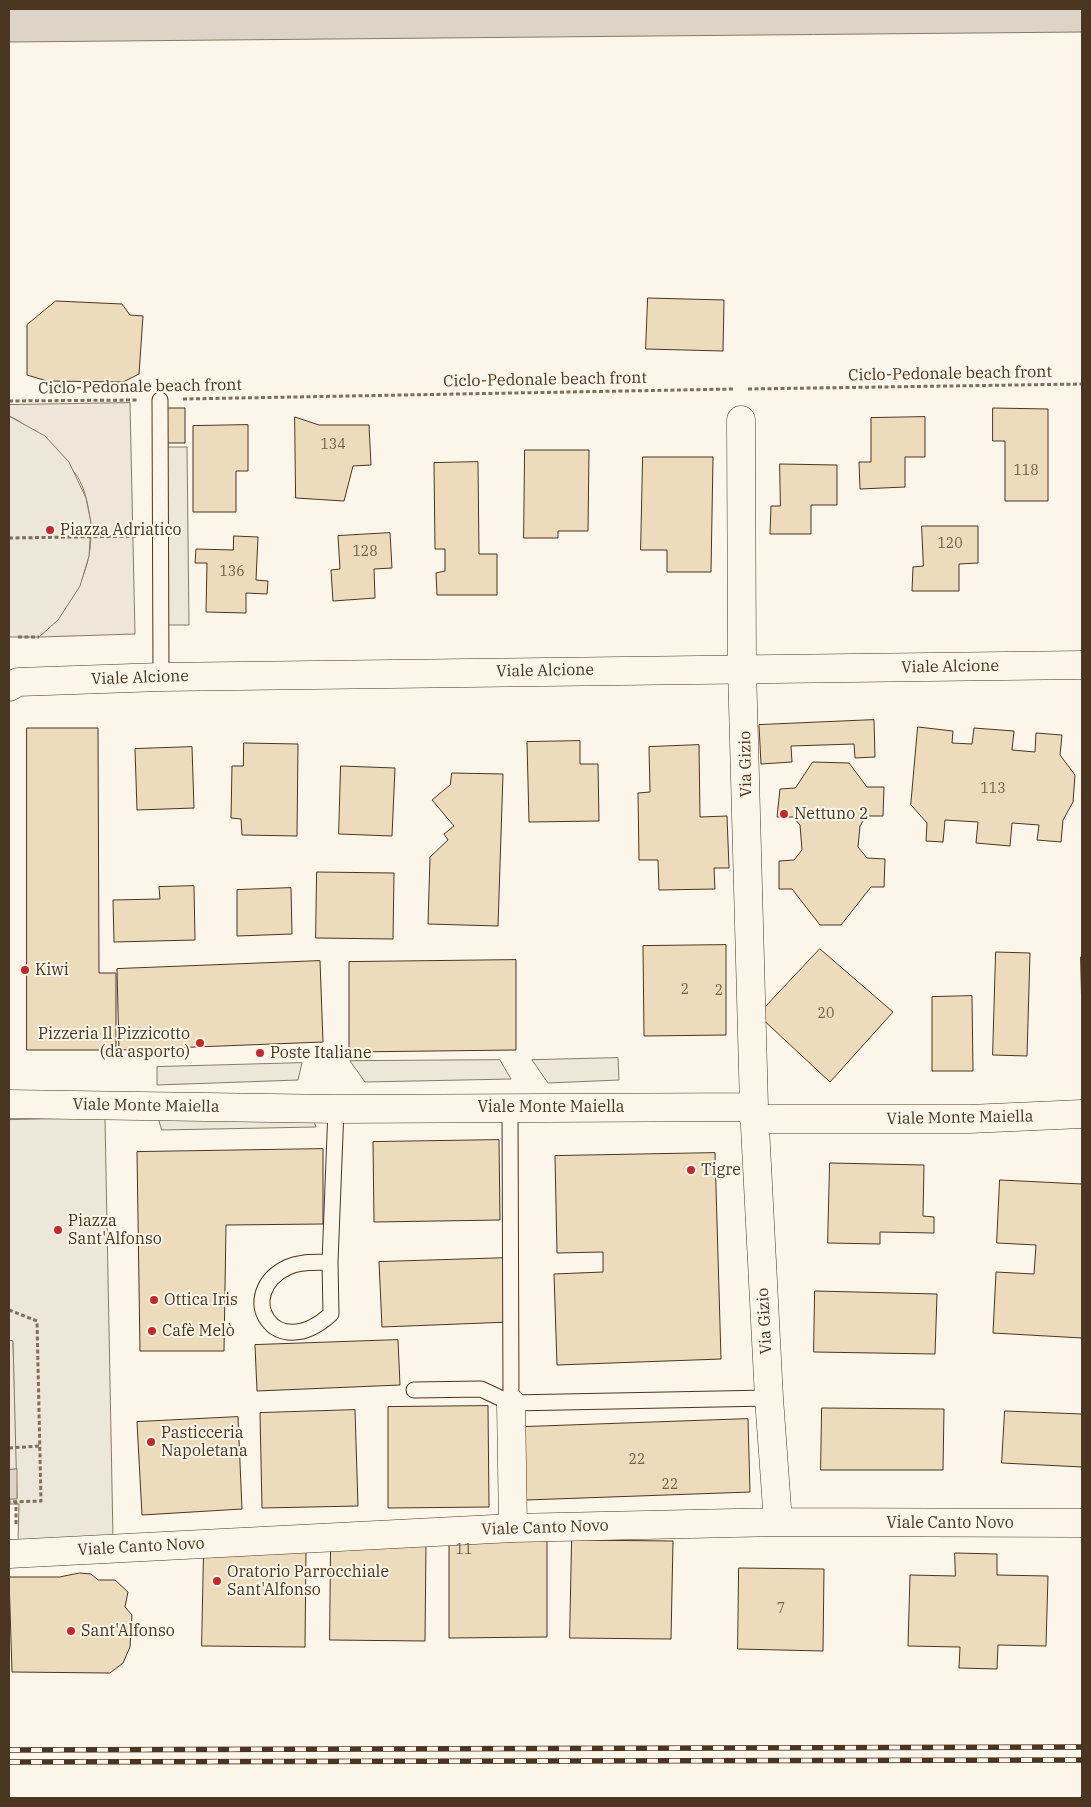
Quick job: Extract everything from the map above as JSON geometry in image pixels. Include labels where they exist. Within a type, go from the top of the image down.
[{"type":"street","name":"Via Gizio","points":[[741,420],[742,668],[754,1113],[769,1398],[778,1522]]},
{"type":"street","name":"Viale Alcione","points":[[9,687],[18,682],[161,677],[1082,665]]},
{"type":"street","name":"Viale Monte Maiella","points":[[9,1104],[336,1109],[510,1107],[969,1119],[1082,1114]]},
{"type":"street","points":[[511,1403],[513,1528]]},
{"type":"street","name":"Viale Canto Novo","points":[[9,1554],[513,1528],[778,1522],[1082,1523]]},
{"type":"lane","points":[[160,400],[158,536],[161,677]]},
{"type":"lane","points":[[510,1107],[511,1403]]},
{"type":"lane","points":[[330,1262],[303,1263],[289,1267],[278,1273],[265,1287],[262,1301],[264,1315],[272,1327],[291,1332],[310,1330],[331,1314],[330,1262],[336,1109]]},
{"type":"lane","points":[[414,1390],[481,1389],[511,1403],[769,1398]]},
{"type":"path","name":"Ciclo-Pedonale beach front","points":[[9,401],[160,400],[331,395],[554,394],[1082,384]]},
{"type":"path","points":[[9,538],[158,536]]},
{"type":"path","points":[[18,637],[39,637]]},
{"type":"path","points":[[9,1310],[37,1321],[41,1501],[9,1502]]},
{"type":"path","points":[[9,1448],[40,1446]]},
{"type":"path","points":[[16,1502],[16,1527]]},
{"type":"shaded area","points":[[9,9],[1082,9],[1082,32],[9,42]]},
{"type":"shaded area","points":[[130,403],[135,634],[39,637],[63,611],[81,581],[87,565],[90,548],[89,512],[82,485],[77,476],[31,430],[9,416],[9,405]]},
{"type":"shaded area","name":"Piazza Adriatico","points":[[9,416],[45,436],[69,462],[86,498],[91,523],[89,556],[80,586],[58,620],[39,637],[9,637]]},
{"type":"shaded area","points":[[161,447],[187,447],[189,625],[164,625]]},
{"type":"shaded area","points":[[618,1058],[619,1080],[548,1083],[532,1060]]},
{"type":"shaded area","points":[[500,1060],[511,1079],[365,1082],[350,1061]]},
{"type":"shaded area","points":[[302,1063],[298,1080],[157,1085],[157,1067]]},
{"type":"shaded area","points":[[158,1116],[312,1116],[316,1127],[162,1130]]},
{"type":"shaded area","name":"Piazza Sant'Alfonso","points":[[105,1118],[113,1539],[18,1542],[19,1504],[9,1504],[9,1499],[17,1498],[13,1341],[9,1340],[9,1120]]},
{"type":"shaded area","points":[[9,1340],[13,1340],[17,1469],[9,1470]]},
{"type":"shaded area","points":[[17,1469],[17,1499],[9,1499],[9,1470]]},
{"type":"building","points":[[648,298],[724,300],[723,351],[646,349]]},
{"type":"building","points":[[56,301],[122,304],[130,315],[143,316],[139,374],[123,382],[47,381],[27,375],[27,325]]},
{"type":"building","points":[[166,408],[185,408],[185,443],[166,443]]},
{"type":"building","points":[[993,408],[1048,409],[1048,501],[1005,501],[1005,441],[993,441]]},
{"type":"building","points":[[295,417],[319,425],[369,425],[371,465],[353,466],[344,501],[296,498]]},
{"type":"building","points":[[925,417],[925,457],[905,457],[905,487],[860,489],[859,462],[871,462],[871,418]]},
{"type":"building","points":[[248,425],[248,471],[236,471],[236,512],[193,512],[193,426]]},
{"type":"building","points":[[525,450],[589,450],[588,531],[558,531],[558,538],[524,538]]},
{"type":"building","points":[[643,457],[713,457],[711,572],[667,572],[667,550],[641,550]]},
{"type":"building","points":[[478,462],[479,554],[497,554],[497,595],[437,595],[436,573],[445,571],[445,549],[435,549],[434,463]]},
{"type":"building","points":[[780,464],[837,465],[837,505],[811,505],[811,534],[770,534],[771,506],[780,506]]},
{"type":"building","points":[[922,526],[978,526],[978,563],[959,564],[959,591],[912,591],[913,567],[923,566]]},
{"type":"building","points":[[390,533],[392,568],[374,569],[375,598],[333,601],[331,570],[340,569],[338,536]]},
{"type":"building","points":[[234,536],[258,537],[256,580],[268,581],[267,594],[246,593],[246,613],[206,612],[207,563],[195,563],[196,549],[233,550]]},
{"type":"building","points":[[874,720],[875,757],[855,758],[854,744],[791,746],[792,762],[761,764],[759,725]]},
{"type":"building","points":[[918,727],[953,731],[952,743],[972,744],[974,728],[1014,731],[1012,750],[1035,752],[1036,733],[1062,735],[1060,755],[1075,775],[1073,802],[1063,820],[1061,842],[1037,840],[1039,825],[1012,823],[1010,846],[976,843],[978,822],[945,820],[943,842],[926,841],[927,823],[911,805]]},
{"type":"building","points":[[27,728],[98,728],[99,973],[116,973],[116,1050],[27,1050]]},
{"type":"building","points":[[580,741],[580,764],[598,764],[599,821],[529,822],[527,742]]},
{"type":"building","points":[[244,743],[298,744],[297,836],[242,835],[241,819],[231,818],[232,766],[243,766]]},
{"type":"building","points":[[699,745],[700,817],[727,816],[729,868],[714,868],[715,889],[659,890],[658,860],[639,860],[638,793],[650,792],[649,747]]},
{"type":"building","points":[[192,747],[194,808],[137,810],[135,749]]},
{"type":"building","points":[[813,762],[849,763],[867,787],[884,787],[883,816],[866,816],[860,826],[858,847],[867,858],[885,859],[884,887],[871,887],[841,925],[820,925],[792,889],[779,889],[779,861],[794,860],[802,850],[800,825],[793,817],[777,817],[780,789],[795,788]]},
{"type":"building","points":[[341,766],[395,768],[392,836],[339,834]]},
{"type":"building","points":[[452,773],[503,774],[498,926],[428,924],[430,857],[448,840],[444,834],[454,826],[432,800],[450,785]]},
{"type":"building","points":[[317,872],[394,873],[393,939],[316,938]]},
{"type":"building","points":[[194,886],[195,940],[114,942],[113,900],[160,899],[159,887]]},
{"type":"building","points":[[291,888],[292,934],[237,936],[237,890]]},
{"type":"building","points":[[726,945],[726,1035],[644,1036],[643,946]]},
{"type":"building","points":[[820,949],[893,1012],[830,1082],[758,1015]]},
{"type":"building","points":[[996,952],[1030,953],[1027,1056],[993,1055]]},
{"type":"building","points":[[1081,957],[1082,957],[1082,1015]]},
{"type":"building","points":[[516,960],[516,1050],[349,1052],[349,962]]},
{"type":"building","points":[[320,961],[323,1042],[119,1050],[117,969]]},
{"type":"building","points":[[972,996],[973,1071],[932,1071],[932,997]]},
{"type":"building","points":[[499,1140],[500,1220],[374,1222],[373,1142]]},
{"type":"building","points":[[323,1149],[323,1224],[226,1225],[224,1351],[140,1351],[137,1152]]},
{"type":"building","points":[[715,1153],[721,1359],[557,1365],[554,1274],[603,1272],[603,1252],[557,1253],[555,1156]]},
{"type":"building","points":[[830,1163],[924,1165],[923,1216],[934,1217],[934,1233],[880,1232],[880,1244],[828,1243]]},
{"type":"building","points":[[1000,1180],[1082,1184],[1082,1338],[993,1333],[996,1272],[1034,1274],[1036,1245],[997,1243]]},
{"type":"building","points":[[508,1258],[510,1322],[382,1327],[379,1262]]},
{"type":"building","points":[[815,1291],[937,1294],[935,1354],[814,1352]]},
{"type":"building","points":[[398,1340],[400,1385],[257,1391],[255,1345]]},
{"type":"building","points":[[488,1406],[489,1507],[388,1508],[388,1407]]},
{"type":"building","points":[[822,1408],[944,1409],[943,1470],[821,1470]]},
{"type":"building","points":[[355,1410],[358,1506],[262,1508],[260,1413]]},
{"type":"building","points":[[1005,1411],[1082,1414],[1082,1467],[1002,1463]]},
{"type":"building","points":[[238,1417],[242,1509],[142,1515],[137,1422]]},
{"type":"building","points":[[748,1419],[750,1492],[526,1500],[524,1427]]},
{"type":"building","points":[[547,1538],[547,1637],[449,1638],[449,1539]]},
{"type":"building","points":[[572,1540],[673,1541],[671,1639],[570,1638]]},
{"type":"building","points":[[331,1543],[426,1543],[425,1641],[330,1640]]},
{"type":"building","points":[[204,1549],[306,1551],[305,1647],[202,1646]]},
{"type":"building","points":[[955,1553],[997,1554],[997,1575],[1048,1576],[1046,1646],[998,1645],[997,1669],[959,1668],[960,1647],[908,1646],[910,1575],[955,1576]]},
{"type":"building","points":[[739,1568],[824,1569],[823,1651],[738,1649]]},
{"type":"building","name":"Sant'Alfonso","points":[[80,1573],[91,1574],[98,1580],[115,1580],[128,1592],[125,1607],[132,1615],[130,1647],[123,1663],[110,1673],[12,1672],[9,1577],[59,1577]]},
{"type":"railway","points":[[9,1750],[1082,1747]]},
{"type":"railway","points":[[9,1762],[1082,1760]]},
{"type":"place","name":"Piazza Adriatico","points":[[50,530]]},
{"type":"place","name":"Nettuno 2","points":[[784,814]]},
{"type":"place","name":"Kiwi","points":[[25,970]]},
{"type":"place","name":"Pizzeria Il Pizzicotto (da asporto)","points":[[200,1043]]},
{"type":"place","name":"Poste Italiane","points":[[260,1053]]},
{"type":"place","name":"Tigre","points":[[691,1170]]},
{"type":"place","name":"Piazza Sant'Alfonso","points":[[58,1230]]},
{"type":"place","name":"Ottica Iris","points":[[154,1300]]},
{"type":"place","name":"Cafè Melò","points":[[152,1331]]},
{"type":"place","name":"Pasticceria Napoletana","points":[[151,1442]]},
{"type":"place","name":"Oratorio Parrocchiale Sant'Alfonso","points":[[217,1581]]},
{"type":"place","name":"Sant'Alfonso","points":[[71,1631]]}]
